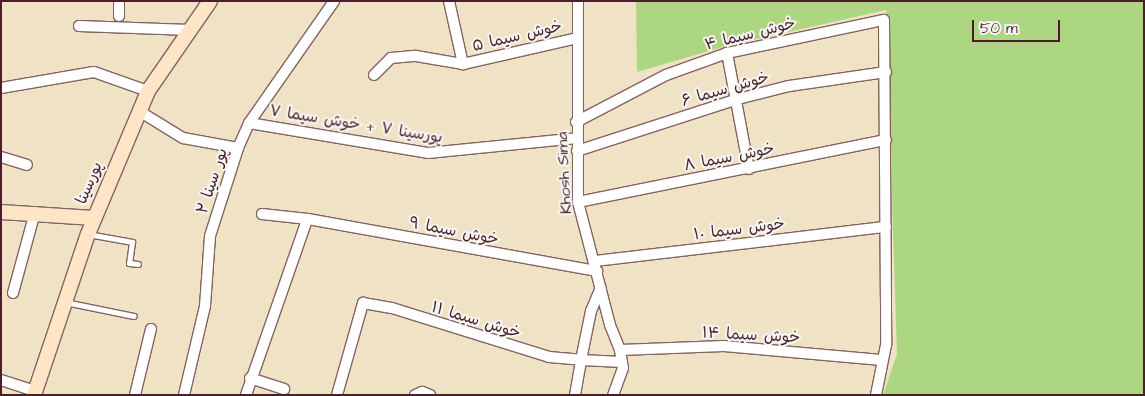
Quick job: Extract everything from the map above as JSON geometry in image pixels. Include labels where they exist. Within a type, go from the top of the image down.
[{"type":"street","points":[[119,1],[119,16]]},
{"type":"street","name":"پورسینا","points":[[34,393],[62,302],[94,218],[148,91],[210,1]]},
{"type":"street","name":"پور سینا ۲","points":[[184,395],[205,306],[210,236],[238,148],[249,123],[334,1]]},
{"type":"street","points":[[374,75],[391,58],[416,56],[463,64],[449,1]]},
{"type":"street","name":"Khosh Sima","points":[[578,1],[576,122],[578,202],[620,350],[622,362],[613,395]]},
{"type":"street","name":"خوش سیما ۴","points":[[576,122],[666,75],[727,53],[884,20],[886,72]]},
{"type":"street","points":[[79,26],[190,30]]},
{"type":"street","name":"خوش سیما ۵","points":[[463,64],[578,38]]},
{"type":"street","points":[[727,53],[738,99],[749,169]]},
{"type":"street","points":[[1,88],[94,72],[148,91]]},
{"type":"street","points":[[876,395],[881,360],[886,345],[886,72]]},
{"type":"street","name":"خوش سیما ۶","points":[[577,151],[738,99],[790,86],[886,72]]},
{"type":"street","points":[[139,112],[183,138],[238,148]]},
{"type":"street","name":"پورسینا ۷ + خوش سیما ۷","points":[[249,123],[428,153],[577,138]]},
{"type":"street","name":"خوش سیما ۸","points":[[578,202],[886,140]]},
{"type":"street","points":[[1,157],[26,165]]},
{"type":"street","points":[[1,212],[34,212],[94,218]]},
{"type":"street","points":[[12,292],[34,212]]},
{"type":"street","name":"خوش سیما ۹","points":[[262,214],[596,266]]},
{"type":"street","points":[[246,395],[250,378],[306,220]]},
{"type":"street","name":"خوش سیما ۱۰","points":[[596,266],[886,227]]},
{"type":"street","points":[[575,395],[590,311],[601,288]]},
{"type":"street","name":"خوش سیما ۱۱","points":[[337,395],[363,303],[392,308],[549,358],[622,362]]},
{"type":"street","points":[[135,395],[151,329]]},
{"type":"street","name":"خوش سیما ۱۴","points":[[620,350],[724,346],[881,360]]},
{"type":"street","points":[[250,378],[284,390]]},
{"type":"street","points":[[1,380],[34,393]]},
{"type":"street","points":[[416,394],[430,395]]},
{"type":"lane","points":[[88,234],[132,242],[130,263],[138,264]]},
{"type":"lane","points":[[62,302],[134,316]]},
{"type":"green space","points":[[636,1],[1144,1],[1144,395],[883,395],[897,354],[886,10],[726,46],[637,72]]}]
